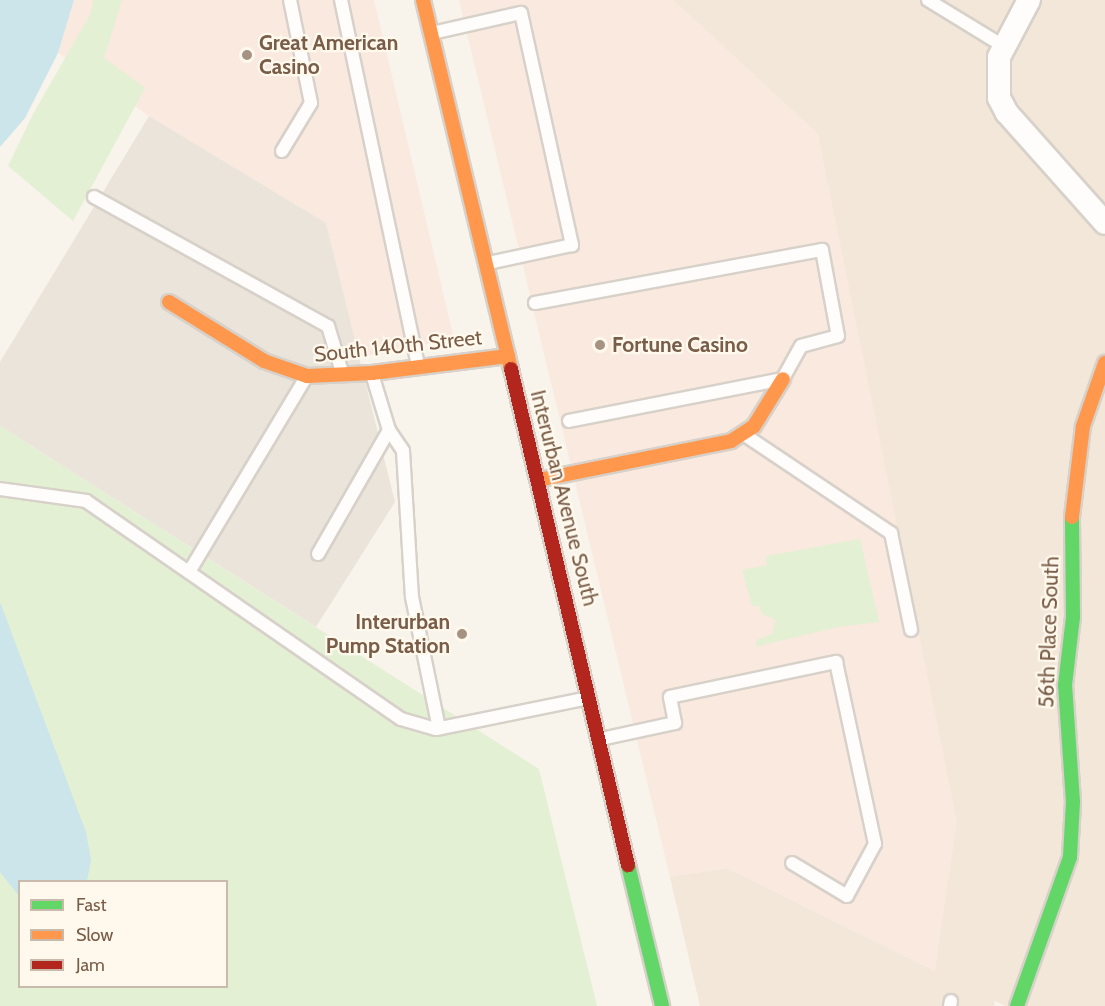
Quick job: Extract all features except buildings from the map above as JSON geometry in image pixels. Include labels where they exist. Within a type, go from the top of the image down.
[{"type":"street","name":"Interurban Avenue South","points":[[423,0],[601,739],[662,1006]]},
{"type":"street","points":[[1029,0],[1003,46],[997,80],[999,98],[1007,113],[1105,223]]},
{"type":"street","name":"South 140th Street","points":[[169,302],[264,361],[307,376],[343,376],[508,356]]},
{"type":"street","name":"56th Place South","points":[[1017,1006],[1070,857],[1073,802],[1065,685],[1073,617],[1072,507],[1083,426],[1105,363]]},
{"type":"street","points":[[538,480],[731,441],[745,435],[760,418],[783,379]]},
{"type":"lane","points":[[282,151],[311,103],[290,0]]},
{"type":"lane","points":[[341,0],[418,368]]},
{"type":"lane","points":[[928,0],[1003,46]]},
{"type":"lane","points":[[430,33],[521,14],[572,245],[485,264]]},
{"type":"lane","points":[[94,197],[328,326],[343,376]]},
{"type":"lane","points":[[535,303],[822,250],[838,336],[801,346],[783,379],[569,421]]},
{"type":"lane","points":[[372,373],[389,430],[403,451],[412,597],[439,729]]},
{"type":"lane","points":[[189,572],[307,376]]},
{"type":"lane","points":[[318,554],[389,430]]},
{"type":"lane","points":[[745,435],[891,533],[911,630]]},
{"type":"lane","points":[[0,489],[86,501],[401,719],[439,729],[591,698]]},
{"type":"lane","points":[[601,739],[675,723],[669,697],[836,662],[875,844],[847,896],[792,863]]},
{"type":"shaded area","points":[[74,0],[374,0],[454,339],[359,357],[326,223],[149,116],[58,53]]},
{"type":"shaded area","points":[[459,0],[673,0],[818,134],[957,821],[935,971],[727,868],[670,877]]},
{"type":"shaded area","points":[[673,0],[1105,0],[1105,1006],[1006,1006],[995,1001],[994,1006],[700,1006],[670,877],[727,868],[935,971],[818,134]]},
{"type":"shaded area","points":[[149,116],[326,223],[395,502],[316,627],[0,426],[0,362]]},
{"type":"green space","points":[[93,0],[122,0],[104,58],[145,88],[73,221],[8,166],[33,114],[91,13]]},
{"type":"green space","points":[[0,426],[539,769],[597,1006],[0,1006]]},
{"type":"green space","points":[[860,539],[879,622],[838,627],[755,647],[757,640],[772,634],[776,620],[762,614],[759,606],[752,606],[742,570],[767,565],[766,556]]},
{"type":"water","points":[[0,0],[74,0],[58,53],[25,118],[0,147]]},
{"type":"water","points":[[0,602],[86,832],[91,860],[87,880],[18,880],[18,895],[0,872]]},
{"type":"traffic: fast","points":[[1017,1006],[1070,857],[1073,802],[1065,685],[1073,617],[1072,517]]},
{"type":"traffic: fast","points":[[628,865],[662,1006]]},
{"type":"traffic: slow","points":[[423,0],[511,369]]},
{"type":"traffic: slow","points":[[169,302],[264,361],[307,376],[372,373],[508,356]]},
{"type":"traffic: slow","points":[[1072,517],[1083,426],[1105,363]]},
{"type":"traffic: slow","points":[[538,480],[731,441],[754,426],[783,379]]},
{"type":"traffic: jam","points":[[511,369],[628,865]]},
{"type":"place","name":"Great American Casino","points":[[247,55]]},
{"type":"place","name":"Fortune Casino","points":[[600,345]]},
{"type":"place","name":"Interurban Pump Station","points":[[462,634]]}]
